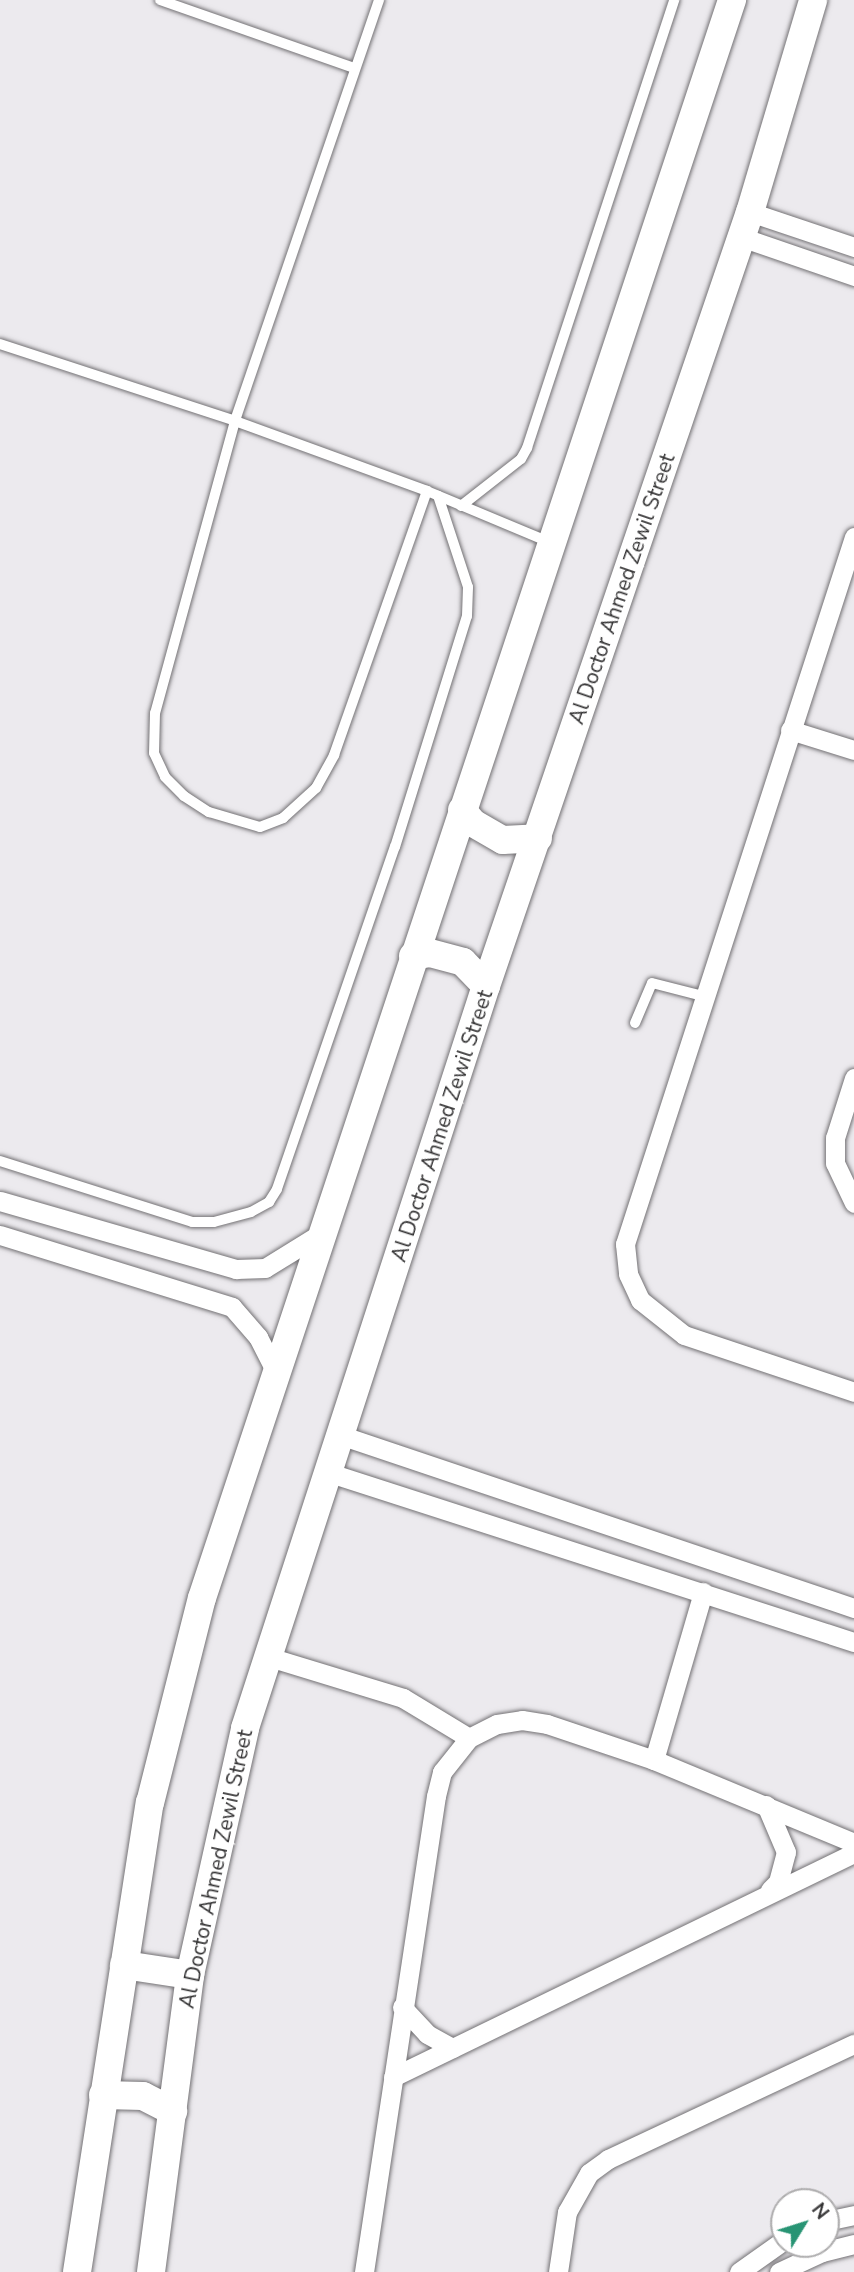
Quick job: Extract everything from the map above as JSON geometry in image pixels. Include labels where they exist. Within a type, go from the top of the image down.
[{"type":"street","points":[[77,2272],[124,1965],[163,1745],[202,1598],[320,1234],[732,0]]},
{"type":"street","name":"Al Doctor Ahmed Zewil Street","points":[[151,2272],[190,1975],[226,1805],[269,1657],[343,1436],[486,986],[745,225],[813,0]]},
{"type":"street","points":[[745,225],[854,247]]},
{"type":"street","points":[[745,225],[854,276]]},
{"type":"street","points":[[854,537],[703,996],[625,1244],[628,1273],[640,1300],[684,1335],[854,1392]]},
{"type":"street","points":[[790,730],[854,750]]},
{"type":"street","points":[[462,810],[473,823],[503,840],[538,838]]},
{"type":"street","points":[[413,956],[430,953],[463,962],[486,986]]},
{"type":"street","points":[[854,1078],[835,1138],[835,1163],[854,1203]]},
{"type":"street","points":[[0,1201],[53,1219],[236,1269],[265,1268],[320,1234]]},
{"type":"street","points":[[44,1249],[53,1219]]},
{"type":"street","points":[[0,1235],[232,1307],[258,1337],[275,1370]]},
{"type":"street","points":[[343,1436],[854,1608]]},
{"type":"street","points":[[330,1473],[854,1642]]},
{"type":"street","points":[[653,1760],[704,1592]]},
{"type":"street","points":[[269,1657],[403,1698],[469,1738]]},
{"type":"street","points":[[364,2272],[436,1796],[442,1772],[469,1738],[497,1724],[522,1720],[547,1724],[653,1760],[854,1843]]},
{"type":"street","points":[[766,1805],[786,1852],[778,1882],[769,1891]]},
{"type":"street","points":[[393,2077],[769,1891],[854,1853]]},
{"type":"street","points":[[124,1965],[190,1975]]},
{"type":"street","points":[[402,2007],[427,2034],[452,2048]]},
{"type":"street","points":[[558,2272],[567,2213],[589,2173],[608,2159],[854,2044]]},
{"type":"street","points":[[103,2095],[143,2096],[173,2110]]},
{"type":"street","points":[[779,2272],[822,2252],[854,2244]]},
{"type":"street","points":[[739,2272],[770,2250]]},
{"type":"lane","points":[[160,0],[354,68]]},
{"type":"lane","points":[[379,0],[235,421],[155,713],[154,752],[165,777],[209,811],[260,827],[283,818],[316,788],[334,755],[427,491]]},
{"type":"lane","points":[[461,506],[521,459],[527,448],[674,0]]},
{"type":"lane","points":[[0,344],[235,421],[427,491],[551,543]]},
{"type":"lane","points":[[0,1161],[192,1222],[214,1222],[251,1212],[269,1202],[277,1189],[395,847],[467,616],[468,587],[438,496]]},
{"type":"lane","points":[[635,1023],[652,983],[703,996]]}]
